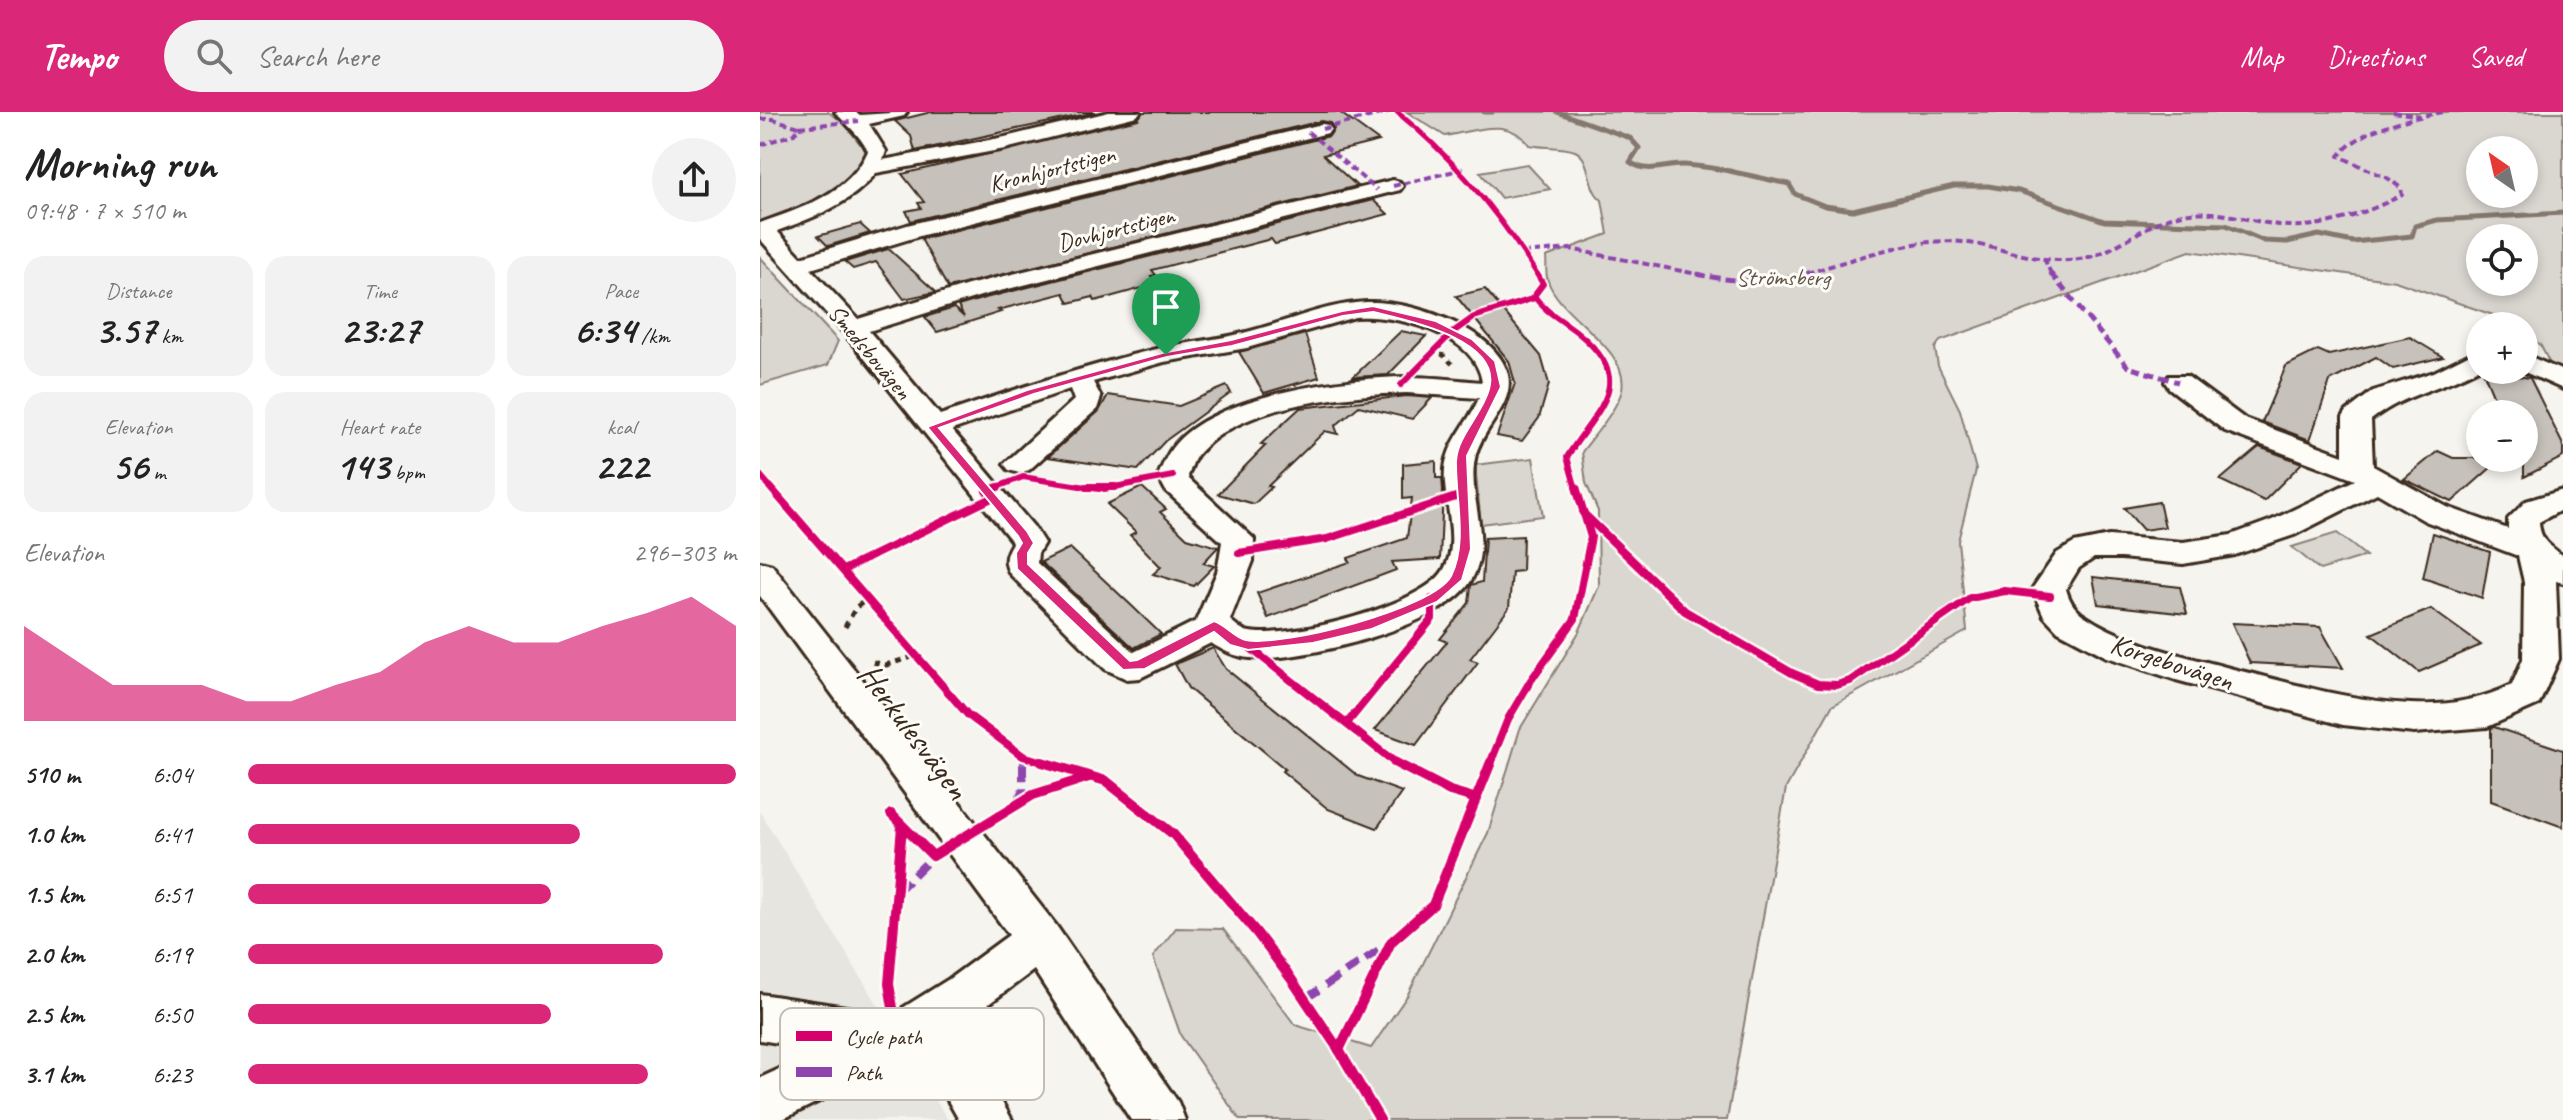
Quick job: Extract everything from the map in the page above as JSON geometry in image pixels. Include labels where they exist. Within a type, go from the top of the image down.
[{"type":"street","points":[[852,117],[898,112]]},
{"type":"street","points":[[761,229],[837,196],[871,168],[1005,143],[1131,112]]},
{"type":"street","points":[[852,117],[877,151],[871,168]]},
{"type":"street","name":"Kronhjortstigen","points":[[796,266],[915,230],[1322,129]]},
{"type":"street","name":"Dovhjortstigen","points":[[853,328],[976,290],[1393,186]]},
{"type":"street","name":"Smedsbovägen","points":[[761,229],[853,328],[1023,534],[1028,543],[1022,553],[1021,562],[1025,570],[1127,666],[1157,658],[1214,626]]},
{"type":"street","points":[[933,427],[1077,378],[1166,355],[1240,341],[1342,313],[1373,309],[1432,323],[1469,341],[1494,369],[1494,391],[1461,456],[1465,549],[1456,580],[1446,590],[1411,610],[1368,626],[1272,645],[1248,646],[1214,626],[1215,611],[1240,550],[1238,539],[1177,484],[1173,476],[1180,454],[1200,435],[1249,411],[1321,395],[1410,385],[1494,391]]},
{"type":"street","points":[[2368,476],[2357,417],[2383,397],[2443,378],[2466,365]]},
{"type":"street","points":[[2538,369],[2563,381]]},
{"type":"street","points":[[1019,464],[1089,401],[1077,378]]},
{"type":"street","points":[[2178,382],[2235,425],[2368,476],[2436,514],[2533,550],[2563,572]]},
{"type":"street","name":"Korgebovägen","points":[[2368,476],[2287,529],[2236,546],[2181,554],[2089,548],[2070,557],[2064,564],[2049,589],[2050,596],[2056,608],[2086,632],[2119,648],[2176,667],[2343,711],[2414,719],[2487,713],[2526,694],[2541,659],[2540,582],[2533,550],[2524,534],[2523,519],[2537,508],[2563,499]]},
{"type":"street","name":"Herkulesvägen","points":[[760,573],[1039,939],[1160,1120]]},
{"type":"street","points":[[942,1008],[1039,939]]},
{"type":"street","points":[[760,1017],[780,1019]]},
{"type":"street","points":[[760,1104],[780,1094]]},
{"type":"street","points":[[971,1100],[987,1120]]},
{"type":"path","points":[[845,627],[856,607],[868,599]]},
{"type":"path","points":[[873,662],[886,665],[915,656]]},
{"type":"shaded area","points":[[760,812],[880,1008],[780,1008],[780,1100],[936,1100],[948,1120],[760,1120]]},
{"type":"green space","points":[[760,112],[828,112],[843,122],[867,153],[858,167],[835,189],[806,206],[760,225]]},
{"type":"green space","name":"Strömsberg","points":[[1407,112],[2563,112],[2563,390],[2538,343],[2538,312],[2484,312],[2395,281],[2190,251],[1940,341],[1935,348],[1938,366],[1960,410],[1976,470],[1958,541],[1967,631],[1832,706],[1786,788],[1727,1120],[1240,1120],[1181,1036],[1153,957],[1176,928],[1223,929],[1295,1025],[1371,1048],[1407,996],[1488,833],[1520,729],[1579,632],[1599,586],[1598,511],[1586,483],[1582,452],[1616,405],[1622,390],[1622,375],[1616,360],[1555,294],[1547,278],[1546,257],[1608,234],[1602,200],[1593,189],[1584,160],[1575,151],[1529,145],[1521,136],[1501,128],[1445,136]]},
{"type":"green space","points":[[1527,164],[1550,189],[1501,198],[1480,172]]},
{"type":"green space","points":[[760,257],[838,341],[828,365],[760,385]]},
{"type":"green space","points":[[1533,458],[1543,516],[1481,524],[1475,465]]},
{"type":"green space","points":[[2337,533],[2366,556],[2320,570],[2292,547]]},
{"type":"building","points":[[931,112],[1096,112],[915,151],[911,136],[895,121]]},
{"type":"building","points":[[1143,112],[1339,112],[1379,141],[1323,155],[1357,186],[948,288],[921,239],[1329,136],[1334,129],[1330,123],[1321,121],[911,221],[906,211],[921,208],[918,203],[924,202],[902,174],[1138,119]]},
{"type":"building","points":[[1373,200],[1388,214],[1275,244],[1271,239],[1152,270],[1156,275],[1151,276],[1157,284],[1095,301],[1093,297],[1069,303],[1064,293],[998,310],[1001,312],[937,332],[925,317],[954,308],[964,317],[958,306]]},
{"type":"building","points":[[860,224],[870,233],[828,246],[818,236]]},
{"type":"building","points":[[888,249],[936,292],[904,299],[876,262],[853,269],[845,262]]},
{"type":"building","points":[[1485,289],[1541,356],[1549,384],[1539,418],[1522,441],[1497,436],[1515,383],[1509,361],[1456,296]]},
{"type":"building","points":[[1401,331],[1426,336],[1388,375],[1353,377]]},
{"type":"building","points":[[1305,334],[1319,377],[1264,393],[1239,352]]},
{"type":"building","points":[[2410,337],[2443,357],[2393,369],[2376,357],[2330,381],[2310,440],[2262,422],[2286,366],[2318,350],[2329,355]]},
{"type":"building","points":[[2488,384],[2533,384],[2563,445],[2563,457],[2538,470],[2538,400],[2495,400]]},
{"type":"building","points":[[1227,386],[1231,393],[1165,441],[1138,470],[1048,457],[1099,411],[1108,395],[1179,406]]},
{"type":"building","points":[[1407,396],[1432,398],[1412,419],[1359,406],[1335,426],[1338,434],[1325,431],[1268,486],[1272,487],[1254,504],[1218,494],[1266,445],[1261,444],[1300,408]]},
{"type":"building","points":[[2259,447],[2302,463],[2264,501],[2220,480]]},
{"type":"building","points":[[2438,451],[2453,458],[2466,458],[2466,472],[2486,472],[2452,502],[2404,479]]},
{"type":"building","points":[[1436,461],[1436,478],[1442,478],[1443,490],[1440,559],[1392,562],[1396,570],[1268,618],[1257,593],[1350,562],[1348,558],[1407,538],[1412,498],[1403,499],[1403,464]]},
{"type":"building","points":[[1142,487],[1166,509],[1160,512],[1187,538],[1218,547],[1203,563],[1214,566],[1194,586],[1153,574],[1161,567],[1130,535],[1136,532],[1107,504]]},
{"type":"building","points":[[2159,502],[2165,527],[2143,530],[2124,508]]},
{"type":"building","points":[[2433,533],[2490,552],[2482,598],[2423,578]]},
{"type":"building","points":[[1523,536],[1522,571],[1512,572],[1509,608],[1470,659],[1478,662],[1416,745],[1375,730],[1447,642],[1440,639],[1469,603],[1471,585],[1482,582],[1485,538]]},
{"type":"building","points":[[1070,548],[1161,634],[1134,648],[1041,562]]},
{"type":"building","points":[[2093,577],[2180,587],[2187,614],[2098,604]]},
{"type":"building","points":[[2431,609],[2481,645],[2419,672],[2371,634]]},
{"type":"building","points":[[2232,623],[2320,627],[2343,668],[2250,663]]},
{"type":"building","points":[[1213,648],[1226,669],[1358,776],[1402,792],[1377,828],[1328,809],[1188,688],[1175,664]]},
{"type":"building","points":[[2491,728],[2563,750],[2563,827],[2491,801]]},
{"type":"waterway","points":[[1484,112],[1492,112]]},
{"type":"waterway","points":[[1557,112],[1630,138],[1639,148],[1630,162],[1643,168],[1684,165],[1737,173],[1789,184],[1795,194],[1825,206],[1853,210],[1954,186],[1988,186],[2019,191],[2104,221],[2226,225],[2264,241],[2287,242],[2319,235],[2353,242],[2412,236],[2415,226],[2437,220],[2563,213]]},
{"type":"marked path","points":[[1322,129],[1388,112]]},
{"type":"marked path","points":[[2393,112],[2420,116]]},
{"type":"marked path","points":[[1523,253],[1570,249],[1729,281],[1787,279],[1918,243],[1962,242],[2013,255],[2055,259],[2089,257],[2135,233],[2183,214],[2217,215],[2284,226],[2320,224],[2372,210],[2402,195],[2401,188],[2389,179],[2339,156],[2345,149],[2386,128],[2442,112]]},
{"type":"marked path","points":[[760,119],[773,119],[799,127],[794,134],[760,145]]},
{"type":"marked path","points":[[799,127],[859,121]]},
{"type":"marked path","points":[[1308,132],[1377,190]]},
{"type":"marked path","points":[[1393,186],[1463,169]]},
{"type":"marked path","points":[[2044,258],[2052,277],[2128,367],[2178,382]]},
{"type":"marked path","points":[[1017,803],[1023,789],[1023,756]]},
{"type":"marked path","points":[[897,892],[933,856]]},
{"type":"marked path","points":[[1305,999],[1385,946]]},
{"type":"cycle path","points":[[1339,1050],[1391,942],[1433,905],[1508,719],[1531,680],[1575,619],[1591,537],[1567,457],[1605,403],[1611,381],[1601,355],[1578,333],[1542,307],[1534,296],[1543,284],[1512,234],[1479,190],[1461,169],[1397,112]]},
{"type":"cycle path","points":[[1401,385],[1453,332],[1474,317],[1535,298]]},
{"type":"cycle path","points":[[760,475],[968,715],[1023,756],[1106,781],[1173,834],[1256,932],[1292,980],[1339,1050],[1380,1120]]},
{"type":"cycle path","points":[[986,491],[1023,477],[1102,489],[1173,476]]},
{"type":"cycle path","points":[[1239,553],[1327,539],[1462,495]]},
{"type":"cycle path","points":[[843,570],[992,498]]},
{"type":"cycle path","points":[[1583,513],[1685,611],[1792,673],[1818,684],[1837,685],[1850,681],[1970,598],[2005,591],[2050,596]]},
{"type":"cycle path","points":[[1348,722],[1432,619],[1432,599]]},
{"type":"cycle path","points":[[1248,646],[1395,763],[1450,791],[1477,799]]},
{"type":"cycle path","points":[[891,814],[933,856],[1033,795],[1089,777]]},
{"type":"cycle path","points":[[893,1008],[889,984],[902,826]]},
{"type":"route","points":[[1373,309],[1432,323],[1469,341],[1490,361],[1496,387],[1461,456],[1465,549],[1456,580],[1446,590],[1411,610],[1368,626],[1272,645],[1248,646],[1214,626],[1140,665],[1127,666],[1118,660],[1021,566],[1022,553],[1028,543],[1023,534],[933,427],[1030,392],[1166,355],[1232,343],[1342,313],[1373,309]]}]
